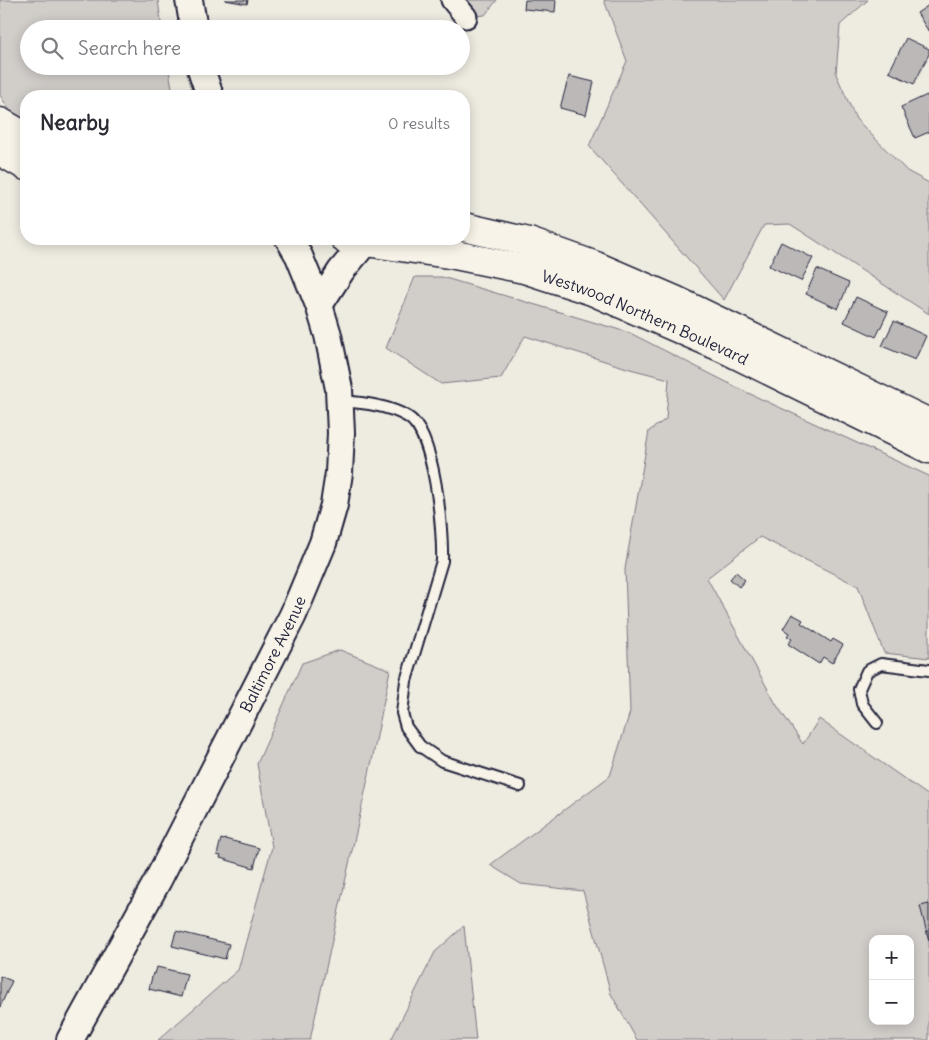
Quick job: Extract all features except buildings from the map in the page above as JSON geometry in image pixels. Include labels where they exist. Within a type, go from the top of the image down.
[{"type":"main road","points":[[0,122],[20,134]]},
{"type":"main road","points":[[0,151],[20,163]]},
{"type":"main road","name":"Westwood Northern Boulevard","points":[[470,228],[529,242],[596,266],[675,300],[929,423]]},
{"type":"main road","name":"Westwood Northern Boulevard","points":[[389,245],[456,255],[524,269],[592,291],[724,348],[929,449]]},
{"type":"street","points":[[189,0],[192,20]]},
{"type":"street","points":[[452,0],[466,17]]},
{"type":"street","points":[[203,75],[208,90]]},
{"type":"street","name":"Baltimore Avenue","points":[[70,1040],[158,880],[293,615],[323,544],[334,505],[339,473],[339,389],[328,335],[299,256],[293,245]]},
{"type":"street","points":[[318,305],[341,271],[353,245]]},
{"type":"lane","points":[[340,401],[362,403],[394,411],[410,418],[422,435],[431,458],[443,542],[442,560],[406,681],[402,713],[406,727],[420,746],[442,761],[520,786]]},
{"type":"lane","points":[[877,723],[862,704],[859,689],[867,671],[881,664],[929,670]]},
{"type":"shaded area","points":[[0,0],[158,0],[161,20],[20,20],[20,75],[170,75],[172,90],[20,90],[20,124],[0,95]]},
{"type":"shaded area","points":[[452,0],[497,0],[485,15],[466,17]]},
{"type":"shaded area","points":[[604,0],[868,0],[840,25],[836,74],[856,119],[907,171],[929,183],[929,314],[790,224],[764,225],[724,300],[589,146],[627,61]]},
{"type":"shaded area","points":[[415,277],[442,277],[630,333],[746,392],[929,476],[929,658],[884,653],[858,586],[760,537],[707,578],[776,704],[803,744],[819,719],[929,796],[929,1040],[637,1040],[611,994],[583,891],[521,884],[490,865],[610,776],[630,712],[625,569],[649,431],[666,419],[669,379],[630,369],[525,336],[501,378],[441,384],[386,348]]},
{"type":"shaded area","points":[[340,650],[390,670],[373,756],[310,1040],[158,1040],[238,970],[272,847],[257,764],[302,663]]},
{"type":"shaded area","points":[[464,926],[476,1040],[391,1040],[435,952]]}]
